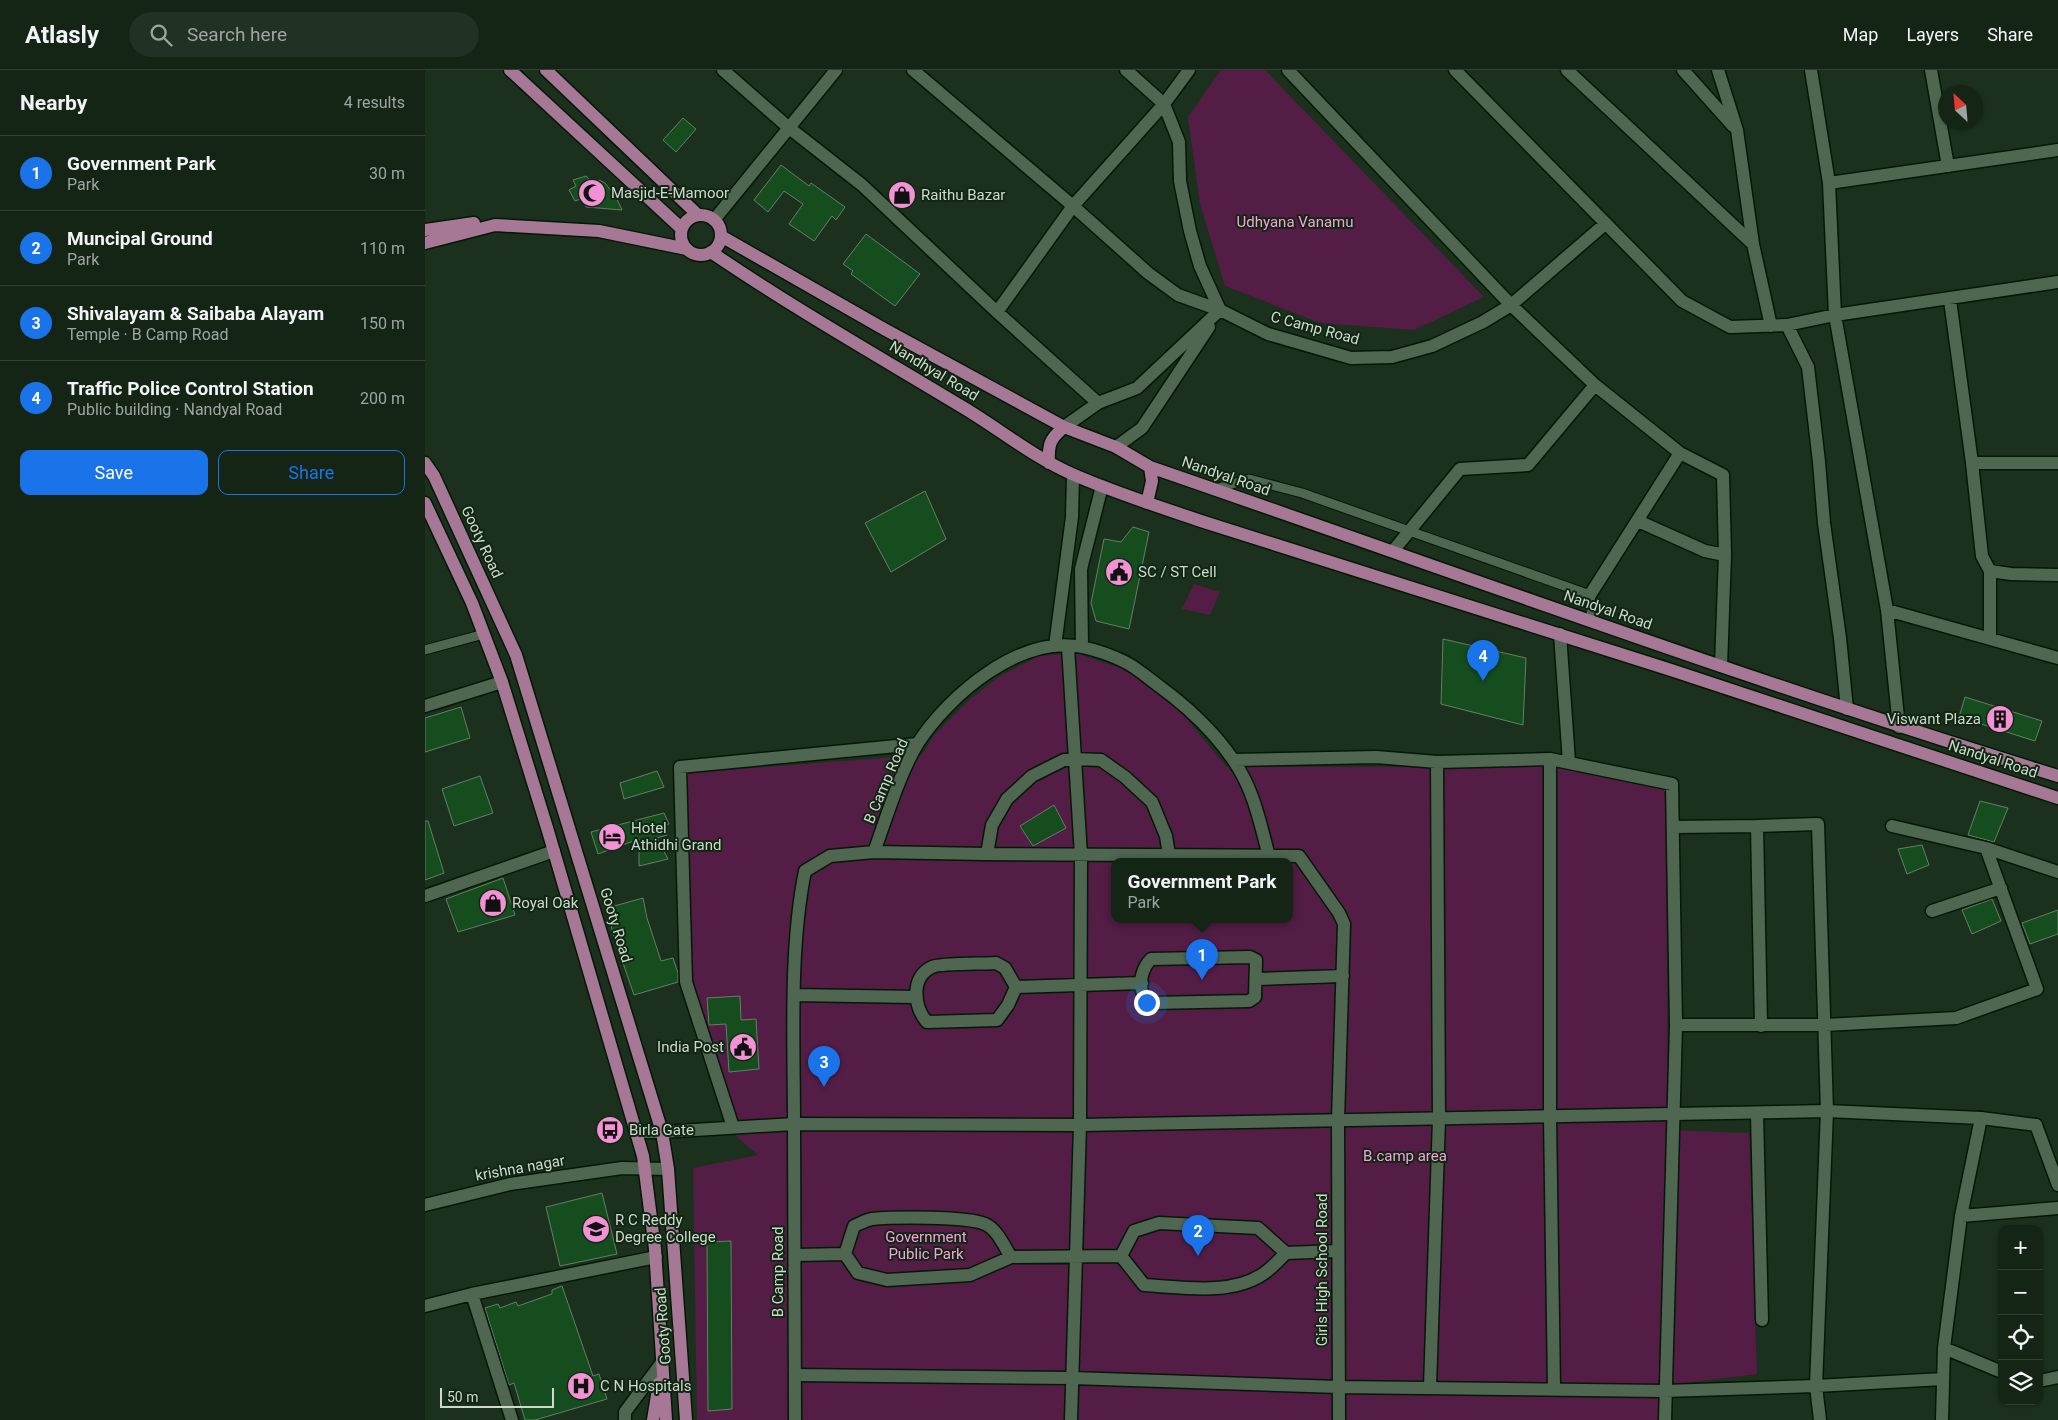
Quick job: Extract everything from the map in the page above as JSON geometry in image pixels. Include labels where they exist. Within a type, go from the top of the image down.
[{"type":"main road","points":[[510,70],[683,229]]},
{"type":"main road","points":[[546,70],[698,216]]},
{"type":"main road","points":[[425,243],[495,225],[599,231],[687,249],[701,255],[711,252],[718,246],[721,230],[714,220],[710,217],[698,216],[688,220],[683,229],[682,239],[687,249]]},
{"type":"main road","points":[[425,230],[478,222],[490,226]]},
{"type":"main road","name":"Nandyal Road","points":[[721,236],[893,334],[1064,427],[1116,447],[1150,466],[1592,622],[1899,727],[2058,776]]},
{"type":"main road","name":"Nandhyal Road","points":[[711,252],[774,294],[962,406],[1049,463],[1073,475],[1147,503]]},
{"type":"main road","points":[[1049,463],[1052,437],[1064,427]]},
{"type":"main road","name":"Gooty Road","points":[[425,463],[434,476],[516,655],[662,1132],[668,1169],[686,1420]]},
{"type":"main road","points":[[1147,503],[1152,481],[1150,466]]},
{"type":"main road","name":"Gooty Road","points":[[425,503],[472,603],[502,682],[554,851],[636,1132],[645,1167],[656,1257],[666,1420]]},
{"type":"main road","name":"Nandyal Road","points":[[1147,503],[1560,634],[2058,798]]},
{"type":"main road","points":[[653,1420],[663,1361]]},
{"type":"street","points":[[723,70],[789,127],[862,185],[997,312],[1098,403]]},
{"type":"street","points":[[714,220],[836,70]]},
{"type":"street","name":"C Camp Road","points":[[913,70],[1073,206],[1148,273],[1178,295],[1220,310],[1268,334],[1351,358],[1393,356],[1432,346],[1483,322],[1511,305],[1605,224]]},
{"type":"street","points":[[1126,70],[1164,104],[1179,142],[1180,181],[1190,231],[1200,266],[1220,310]]},
{"type":"street","points":[[997,312],[1073,206],[1164,104],[1189,70]]},
{"type":"street","points":[[1288,70],[1511,305],[1595,384],[1680,453],[1723,475],[1725,555],[1721,666]]},
{"type":"street","points":[[1455,70],[1682,301],[1730,327],[1787,325],[1835,315],[1950,300],[2058,282]]},
{"type":"street","points":[[1567,70],[1753,244]]},
{"type":"street","points":[[1683,70],[1737,130]]},
{"type":"street","points":[[1718,70],[1737,130],[1753,244],[1771,326]]},
{"type":"street","points":[[1811,70],[1829,183],[1835,315],[1887,610],[1899,727]]},
{"type":"street","points":[[1931,70],[1948,166]]},
{"type":"street","points":[[1829,183],[2058,150]]},
{"type":"street","points":[[1950,300],[1983,556],[1990,571],[1990,638]]},
{"type":"street","points":[[1064,427],[1098,403],[1137,388],[1220,310]]},
{"type":"street","points":[[1116,447],[1143,428],[1220,310]]},
{"type":"street","points":[[1787,325],[1808,367],[1824,523],[1840,638],[1847,709]]},
{"type":"street","points":[[1393,551],[1460,469],[1528,465],[1595,384]]},
{"type":"street","points":[[1590,596],[1680,453]]},
{"type":"street","points":[[1972,463],[2058,463]]},
{"type":"street","points":[[1071,1420],[1080,1125],[1079,985],[1081,855],[1075,759],[1061,646],[1072,517],[1073,475]]},
{"type":"street","points":[[1081,647],[1081,569],[1102,486]]},
{"type":"street","points":[[1637,521],[1705,551],[1725,555]]},
{"type":"street","points":[[1990,571],[2011,574],[2058,575]]},
{"type":"street","points":[[1887,610],[2058,658]]},
{"type":"street","points":[[1560,634],[1569,762]]},
{"type":"street","name":"B Camp Road","points":[[795,1420],[794,995],[799,899],[805,871],[830,856],[874,852],[917,744],[938,716],[967,688],[996,666],[1029,652],[1061,646],[1081,647],[1126,662],[1169,693],[1201,722],[1234,760],[1251,793],[1269,856]]},
{"type":"street","points":[[425,706],[502,682]]},
{"type":"street","points":[[733,1127],[685,982],[680,767],[917,744]]},
{"type":"street","points":[[1234,760],[1376,756],[1437,762],[1550,758],[1672,784],[1676,1025],[1665,1420]]},
{"type":"street","points":[[1550,758],[1550,1117],[1554,1388]]},
{"type":"street","points":[[987,854],[992,825],[1007,799],[1032,776],[1064,760],[1075,759],[1101,760],[1125,777],[1152,802],[1166,836],[1169,855]]},
{"type":"street","points":[[1430,1387],[1439,1119],[1437,762]]},
{"type":"street","points":[[1673,827],[1818,824],[1827,1111],[1816,1386],[1820,1420]]},
{"type":"street","points":[[1757,826],[1761,1026]]},
{"type":"street","points":[[1892,826],[1986,848],[2058,872]]},
{"type":"street","points":[[1676,1025],[1825,1025],[1957,1018],[2037,989],[1986,848]]},
{"type":"street","points":[[425,896],[554,851]]},
{"type":"street","points":[[874,852],[1269,856]]},
{"type":"street","name":"Girls High School Road","points":[[1269,856],[1299,856],[1339,913],[1344,924],[1338,1120],[1339,1420]]},
{"type":"street","points":[[1932,911],[2001,888]]},
{"type":"street","points":[[1250,957],[1256,960],[1257,979],[1255,997],[1249,1001],[1152,1003],[1144,995],[1142,983],[1144,966],[1151,958],[1250,957]]},
{"type":"street","points":[[996,963],[1005,968],[1016,987],[1008,1005],[997,1020],[927,1022],[920,1014],[915,996],[924,974],[933,967],[996,963]]},
{"type":"street","points":[[1257,979],[1343,976]]},
{"type":"street","points":[[1016,987],[1142,983]]},
{"type":"street","points":[[794,995],[915,996]]},
{"type":"street","points":[[636,1132],[794,1124],[1080,1125],[1757,1114],[1827,1111],[1981,1118],[2036,1125],[2058,1185]]},
{"type":"street","points":[[1757,1114],[1763,1320]]},
{"type":"street","points":[[1942,1420],[1944,1348],[1961,1216],[1981,1118]]},
{"type":"street","name":"krishna nagar","points":[[425,1205],[510,1184],[622,1168],[668,1169]]},
{"type":"street","points":[[1961,1216],[2058,1208]]},
{"type":"street","points":[[845,1254],[854,1226],[870,1220],[952,1219],[986,1224],[997,1233],[1011,1257]]},
{"type":"street","points":[[1121,1256],[1134,1232],[1159,1223],[1258,1228],[1286,1253]]},
{"type":"street","points":[[1121,1256],[1144,1284],[1188,1288],[1234,1287],[1263,1274],[1286,1253],[1339,1251]]},
{"type":"street","points":[[795,1255],[845,1254]]},
{"type":"street","points":[[845,1254],[858,1273],[887,1280],[970,1275],[1011,1257],[1121,1256]]},
{"type":"street","points":[[425,1306],[472,1294],[656,1257]]},
{"type":"street","points":[[472,1294],[512,1420]]},
{"type":"street","points":[[1944,1348],[1998,1370]]},
{"type":"street","points":[[625,1420],[625,1412],[663,1361]]},
{"type":"street","points":[[795,1375],[1072,1378],[1339,1387],[1554,1388],[1665,1391],[1816,1386],[1943,1379]]},
{"type":"street","points":[[2043,1380],[2058,1377]]},
{"type":"lane","points":[[1215,489],[1249,479],[1303,493],[1410,530],[1590,596],[1592,622]]},
{"type":"lane","points":[[425,650],[484,634]]},
{"type":"green space","name":"Udhyana Vanamu","points":[[1221,70],[1265,70],[1484,297],[1414,330],[1320,323],[1225,286],[1200,204],[1188,117]]},
{"type":"green space","points":[[1194,584],[1220,592],[1210,615],[1182,609]]},
{"type":"green space","name":"B.camp area","points":[[1075,653],[1127,670],[1174,704],[1227,767],[1446,767],[1553,764],[1666,788],[1668,1130],[1749,1133],[1757,1374],[1661,1386],[1660,1420],[697,1420],[693,1168],[758,1155],[736,1136],[688,980],[685,773],[922,755],[934,735],[967,702],[998,677],[1039,656]]},
{"type":"building","points":[[683,118],[696,129],[676,152],[663,140]]},
{"type":"building","points":[[781,165],[809,186],[811,183],[845,207],[836,220],[832,216],[814,241],[789,224],[803,204],[784,191],[768,212],[754,200]]},
{"type":"building","name":"Masjid-E-Mamoor","points":[[586,176],[593,184],[599,180],[605,183],[616,197],[622,210],[586,207],[583,198],[575,201],[569,190],[576,186],[573,180]]},
{"type":"building","points":[[866,234],[920,274],[895,306],[851,274],[853,271],[843,264]]},
{"type":"building","points":[[925,491],[946,539],[891,572],[865,523]]},
{"type":"building","name":"SC / ST Cell","points":[[1133,527],[1149,532],[1129,629],[1096,621],[1091,603],[1104,539],[1121,542]]},
{"type":"building","points":[[1443,639],[1526,658],[1523,725],[1441,704]]},
{"type":"building","name":"Viswant Plaza","points":[[1965,697],[2042,721],[2035,741],[1959,717]]},
{"type":"building","points":[[461,707],[470,738],[425,752],[425,718]]},
{"type":"building","points":[[657,771],[664,787],[624,799],[620,783]]},
{"type":"building","points":[[480,776],[493,813],[454,826],[442,789]]},
{"type":"building","points":[[1980,801],[2008,808],[1994,842],[1968,835]]},
{"type":"building","points":[[1054,805],[1066,828],[1033,846],[1020,826]]},
{"type":"building","points":[[664,813],[669,824],[662,827],[667,835],[657,838],[668,859],[639,866],[639,839],[598,854],[591,832]]},
{"type":"building","points":[[425,821],[428,821],[444,873],[425,880]]},
{"type":"building","points":[[1922,845],[1929,865],[1907,874],[1898,849]]},
{"type":"building","points":[[503,878],[515,915],[458,932],[446,899]]},
{"type":"building","points":[[643,898],[647,918],[661,961],[673,958],[678,973],[678,982],[634,995],[613,934],[607,908]]},
{"type":"building","points":[[1992,899],[2001,921],[1972,934],[1962,910]]},
{"type":"building","points":[[2058,910],[2058,934],[2030,944],[2022,923]]},
{"type":"building","name":"India Post","points":[[740,996],[741,1020],[756,1019],[759,1069],[729,1072],[726,1024],[709,1025],[707,998]]},
{"type":"building","name":"R C Reddy Degree College","points":[[602,1193],[617,1254],[560,1266],[546,1207]]},
{"type":"building","points":[[731,1241],[732,1409],[708,1411],[707,1242]]},
{"type":"building","points":[[562,1286],[593,1376],[599,1374],[607,1399],[535,1420],[525,1420],[514,1383],[509,1385],[485,1308],[498,1304],[500,1308],[516,1302],[518,1306],[552,1294],[552,1290]]},
{"type":"place","name":"Masjid-E-Mamoor","points":[[592,193]]},
{"type":"place","name":"Raithu Bazar","points":[[902,195]]},
{"type":"place","name":"SC / ST Cell","points":[[1119,572]]},
{"type":"place","name":"Traffic Police Control Station","points":[[1483,681]]},
{"type":"place","name":"Viswant Plaza","points":[[2000,719]]},
{"type":"place","name":"Hotel Athidhi Grand","points":[[612,837]]},
{"type":"place","name":"Royal Oak","points":[[493,903]]},
{"type":"place","name":"Government Park","points":[[1202,980]]},
{"type":"place","name":"India Post","points":[[743,1047]]},
{"type":"place","name":"Shivalayam & Saibaba Alayam","points":[[824,1087]]},
{"type":"place","name":"Birla Gate","points":[[610,1130]]},
{"type":"place","name":"R C Reddy Degree College","points":[[596,1229]]},
{"type":"place","name":"Muncipal Ground","points":[[1198,1256]]},
{"type":"place","name":"C N Hospitals","points":[[581,1386]]},
{"type":"park label","name":"Government Public Park","points":[[926,1246]]}]
